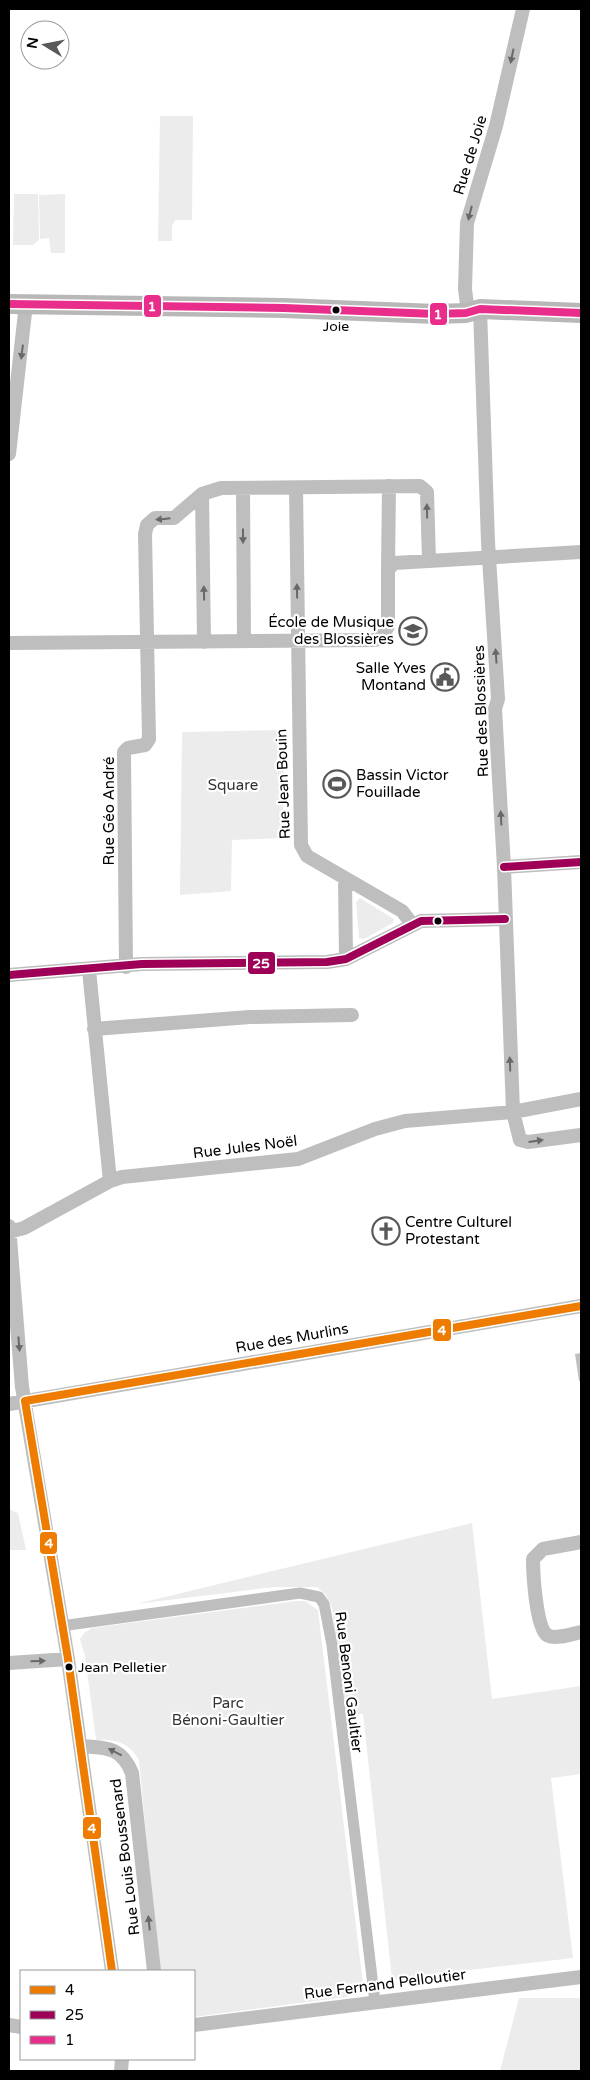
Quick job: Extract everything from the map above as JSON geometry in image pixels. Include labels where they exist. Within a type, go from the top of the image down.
[{"type":"main road","points":[[18,304],[44,306],[93,304],[284,308],[436,314],[474,311],[581,313]]},
{"type":"street","name":"Rue de Joie","points":[[474,311],[465,289],[467,224],[496,126],[524,9]]},
{"type":"street","points":[[9,454],[18,304]]},
{"type":"street","name":"Rue des Blossières","points":[[474,311],[498,699],[495,709],[504,867],[512,1112],[520,1140],[528,1142],[581,1135]]},
{"type":"street","points":[[9,642],[374,640],[383,635],[388,626],[389,486]]},
{"type":"street","points":[[147,642],[145,534],[147,526],[156,518],[174,518],[202,494],[221,488],[420,486],[425,488],[428,560]]},
{"type":"street","points":[[243,488],[244,641]]},
{"type":"street","name":"Rue Jean Bouin","points":[[296,488],[301,845],[308,856],[402,910],[412,924]]},
{"type":"street","points":[[202,494],[204,642]]},
{"type":"street","points":[[388,570],[394,563],[401,561],[581,552]]},
{"type":"street","name":"Rue Géo André","points":[[126,967],[124,752],[128,748],[145,746],[149,739],[147,642]]},
{"type":"street","points":[[504,867],[581,862]]},
{"type":"street","points":[[345,878],[346,959]]},
{"type":"street","points":[[9,975],[126,967],[142,964],[328,962],[346,959],[412,924],[426,920],[505,919]]},
{"type":"street","points":[[89,970],[110,1181]]},
{"type":"street","points":[[94,1029],[250,1017],[352,1015]]},
{"type":"street","name":"Rue Jules Noël","points":[[9,1232],[24,1228],[110,1181],[122,1177],[298,1159],[374,1129],[405,1121],[512,1112],[581,1099]]},
{"type":"street","points":[[9,1226],[25,1401],[68,1659],[112,1970]]},
{"type":"street","name":"Rue des Murlins","points":[[9,1404],[581,1306]]},
{"type":"street","points":[[581,1542],[544,1548],[533,1559],[539,1619],[543,1631],[548,1636],[555,1637],[581,1632]]},
{"type":"street","name":"Rue Benoni Gaultier","points":[[61,1626],[300,1593],[319,1597],[324,1604],[332,1645],[374,2002]]},
{"type":"street","points":[[9,1663],[68,1659]]},
{"type":"street","name":"Rue Louis Boussenard","points":[[80,1746],[107,1748],[116,1752],[126,1758],[132,1773],[154,1970]]},
{"type":"street","name":"Rue Fernand Pelloutier","points":[[195,2025],[581,1977]]},
{"type":"green space","points":[[160,116],[193,116],[192,220],[175,220],[172,226],[172,241],[158,241]]},
{"type":"green space","points":[[14,194],[38,194],[39,240],[33,245],[13,245]]},
{"type":"green space","points":[[65,194],[65,253],[51,253],[49,238],[40,239],[39,195]]},
{"type":"green space","name":"Square","points":[[284,730],[283,838],[232,840],[231,891],[180,895],[182,732]]},
{"type":"green space","points":[[360,898],[394,919],[393,923],[364,939],[359,938],[356,902]]},
{"type":"green space","points":[[9,1509],[18,1513],[26,1550],[9,1550]]},
{"type":"green space","points":[[472,1523],[492,1699],[581,1686],[581,1774],[551,1778],[573,1958],[392,1979],[363,1714],[345,1716],[332,1608],[326,1595],[317,1587],[275,1587],[136,1604]]},
{"type":"green space","name":"Parc Bénoni-Gaultier","points":[[296,1601],[305,1601],[318,1610],[363,1984],[359,1992],[346,1997],[195,2017],[195,1970],[159,1970],[139,1760],[131,1750],[121,1743],[110,1740],[96,1740],[85,1656],[80,1639],[84,1633],[92,1628]]},
{"type":"green space","points":[[519,1998],[581,1998],[581,2071],[500,2071]]},
{"type":"shaded area","points":[[581,1353],[581,1381],[579,1381],[575,1354]]},
{"type":"transit line","name":"1","points":[[9,304],[284,308],[436,314],[466,313],[480,309],[581,313]]},
{"type":"transit line","name":"25","points":[[504,867],[581,862]]},
{"type":"transit line","name":"25","points":[[9,975],[142,964],[327,962],[346,959],[421,921],[505,919]]},
{"type":"transit line","name":"4","points":[[25,1401],[581,1306]]},
{"type":"transit line","name":"4","points":[[25,1401],[68,1659],[112,1970]]},
{"type":"place","name":"Joie","points":[[336,310]]},
{"type":"place","name":"École de Musique des Blossières","points":[[413,631]]},
{"type":"place","name":"Salle Yves Montand","points":[[445,677]]},
{"type":"place","name":"Bassin Victor Fouillade","points":[[337,784]]},
{"type":"place","name":"Centre Culturel Protestant","points":[[386,1231]]},
{"type":"place","name":"Jean Pelletier","points":[[69,1667]]}]
